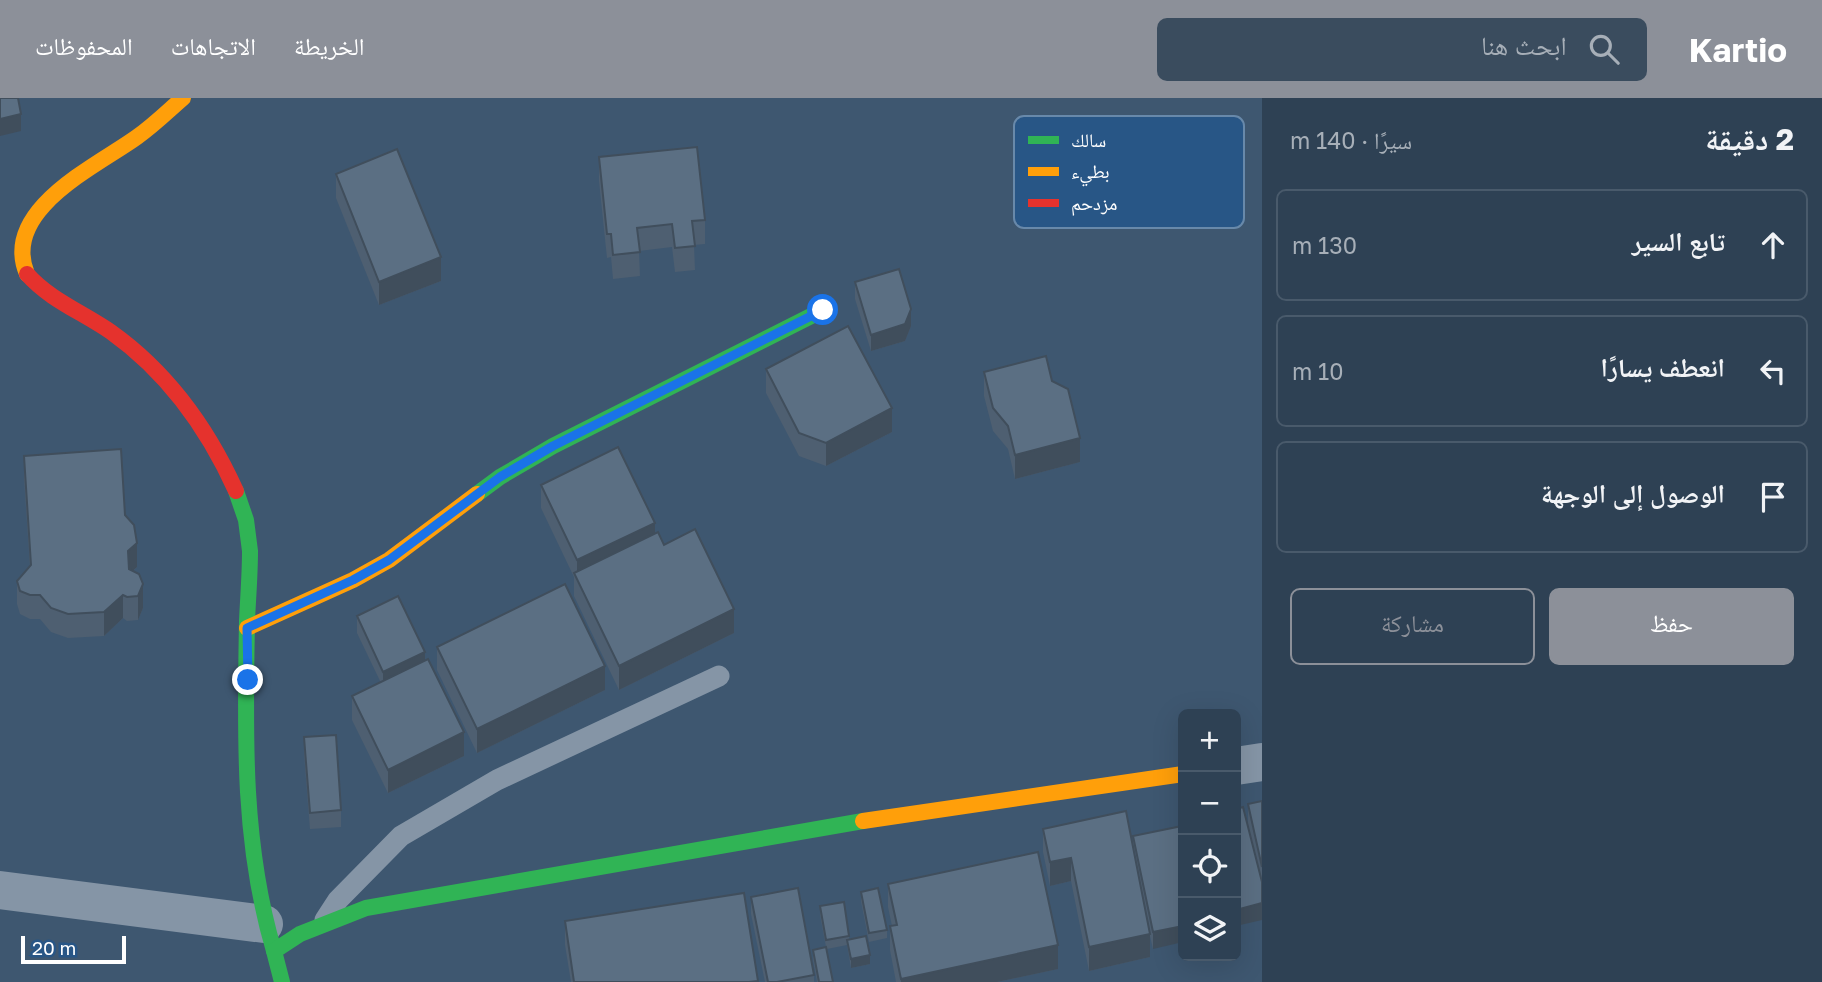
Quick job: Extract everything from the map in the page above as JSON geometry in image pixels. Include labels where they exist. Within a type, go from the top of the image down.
[{"type":"street","points":[[183,98],[139,136],[59,188],[35,211],[21,228],[19,261],[31,280],[46,292],[107,330],[146,361],[191,413],[226,471],[247,526],[250,550],[247,790],[255,887],[282,982]]},
{"type":"street","points":[[247,628],[353,580],[389,560],[490,484],[553,446],[823,310]]},
{"type":"street","points":[[1241,765],[1262,762]]},
{"type":"street","points":[[0,890],[269,937],[300,934],[366,908],[447,892],[886,817],[1178,775]]},
{"type":"lane","points":[[323,924],[338,900],[401,835],[498,780],[719,676]]},
{"type":"building","points":[[0,98],[18,98],[21,114],[0,119]]},
{"type":"building","points":[[697,147],[705,220],[692,221],[695,246],[675,248],[672,224],[637,228],[640,252],[613,255],[611,234],[607,234],[599,157]]},
{"type":"building","points":[[397,149],[441,257],[379,282],[336,174]]},
{"type":"building","points":[[899,269],[911,309],[905,324],[871,335],[855,282]]},
{"type":"building","points":[[848,326],[892,408],[826,443],[799,433],[766,369]]},
{"type":"building","points":[[1046,356],[1052,381],[1068,389],[1080,438],[1015,455],[1008,426],[993,408],[984,372]]},
{"type":"building","points":[[618,447],[655,523],[577,560],[541,485]]},
{"type":"building","points":[[121,449],[125,515],[134,525],[137,543],[128,551],[129,569],[139,574],[143,584],[138,596],[123,595],[104,612],[68,614],[51,608],[40,595],[20,591],[17,581],[31,565],[24,456]]},
{"type":"building","points":[[695,529],[734,609],[619,666],[574,573],[658,532],[664,545]]},
{"type":"building","points":[[565,584],[605,666],[477,729],[437,647]]},
{"type":"building","points":[[398,596],[425,652],[383,672],[357,616]]},
{"type":"building","points":[[428,659],[464,732],[388,770],[352,696]]},
{"type":"building","points":[[336,735],[341,810],[310,813],[304,737]]},
{"type":"building","points":[[1262,801],[1262,867],[1248,804]]},
{"type":"building","points":[[1241,808],[1262,882],[1262,903],[1241,909],[1241,835]]},
{"type":"building","points":[[1126,811],[1150,934],[1089,947],[1071,858],[1050,862],[1043,829]]},
{"type":"building","points":[[1178,827],[1178,927],[1153,932],[1133,836]]},
{"type":"building","points":[[1038,852],[1058,945],[901,979],[890,926],[897,925],[888,884]]},
{"type":"building","points":[[798,888],[814,975],[768,982],[751,897]]},
{"type":"building","points":[[878,888],[887,930],[869,933],[861,892]]},
{"type":"building","points":[[744,893],[758,981],[574,982],[565,921]]},
{"type":"building","points":[[844,902],[849,936],[826,940],[820,906]]},
{"type":"building","points":[[866,936],[870,955],[851,959],[847,940]]},
{"type":"building","points":[[826,947],[833,982],[819,982],[813,950]]},
{"type":"traffic: fast","points":[[477,494],[553,446],[823,310]]},
{"type":"traffic: fast","points":[[236,491],[246,520],[250,551],[246,746],[251,829],[256,870],[274,951]]},
{"type":"traffic: fast","points":[[282,982],[274,951],[300,934],[366,908],[863,821]]},
{"type":"traffic: slow","points":[[27,274],[22,251],[27,230],[39,210],[77,176],[143,132],[183,98]]},
{"type":"traffic: slow","points":[[247,628],[353,580],[389,560],[477,494]]},
{"type":"traffic: slow","points":[[863,821],[1178,775]]},
{"type":"traffic: jam","points":[[27,274],[56,299],[111,332],[150,365],[199,424],[236,491]]},
{"type":"route","points":[[248,680],[247,628],[353,580],[389,560],[500,477],[553,446],[823,310]]}]
